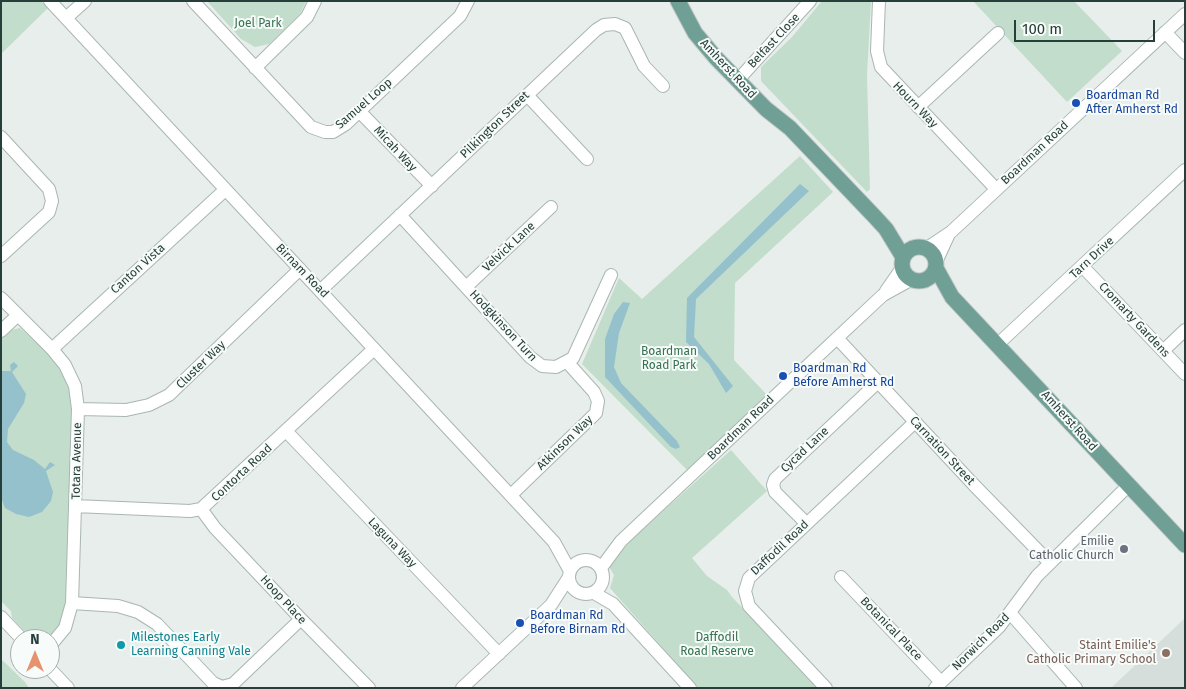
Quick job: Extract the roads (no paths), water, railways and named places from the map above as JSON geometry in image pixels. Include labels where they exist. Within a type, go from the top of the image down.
[{"type":"main road","name":"Amherst Road","points":[[678,1],[695,33],[740,78],[774,107],[790,128],[886,229],[910,271],[952,297],[1185,545]]},
{"type":"main road","name":"Amherst Road","points":[[688,1],[706,33],[740,78]]},
{"type":"main road","name":"Amherst Road","points":[[886,229],[922,248]]},
{"type":"main road","points":[[922,248],[935,256],[936,265]]},
{"type":"main road","name":"Boardman Road","points":[[922,248],[909,250],[910,271],[932,276],[936,265]]},
{"type":"main road","name":"Amherst Road","points":[[936,265],[952,297]]},
{"type":"street","name":"Birnam Road","points":[[50,1],[554,542],[569,574]]},
{"type":"street","points":[[66,18],[85,1]]},
{"type":"street","name":"Samuel Loop","points":[[193,1],[311,128],[320,132],[333,132],[360,111],[460,16],[468,1]]},
{"type":"street","points":[[255,68],[307,17],[315,1]]},
{"type":"street","name":"Belfast Close","points":[[740,78],[810,1]]},
{"type":"street","name":"Hourn Way","points":[[878,1],[877,51],[881,68],[996,190]]},
{"type":"street","name":"Boardman Road","points":[[922,248],[950,232],[1185,14]]},
{"type":"street","name":"Pilkington Street","points":[[321,290],[596,30],[604,25],[616,24],[625,28],[644,66],[663,86]]},
{"type":"street","points":[[1165,32],[1185,53]]},
{"type":"street","points":[[918,107],[998,33]]},
{"type":"street","points":[[527,95],[587,158]]},
{"type":"street","name":"Micah Way","points":[[360,111],[432,186]]},
{"type":"street","points":[[1,137],[49,189],[52,201],[49,212],[1,256]]},
{"type":"street","name":"Tarn Drive","points":[[998,344],[1185,170]]},
{"type":"street","name":"Canton Vista","points":[[52,349],[225,190]]},
{"type":"street","name":"Velvick Lane","points":[[466,287],[551,208]]},
{"type":"street","name":"Hodgkinson Turn","points":[[400,216],[537,363],[556,367],[568,363]]},
{"type":"street","name":"Boardman Road","points":[[936,265],[950,232]]},
{"type":"street","name":"Cromarty Gardens","points":[[1083,266],[1185,374]]},
{"type":"street","name":"Cluster Way","points":[[78,409],[126,410],[149,405],[169,395],[300,270]]},
{"type":"street","name":"Boardman Road","points":[[462,688],[551,605],[577,562],[586,560],[621,540],[910,271]]},
{"type":"street","points":[[568,363],[576,354],[610,275]]},
{"type":"street","name":"Totara Avenue","points":[[1,298],[52,349],[65,365],[76,386],[78,409],[72,603],[65,628],[60,634]]},
{"type":"street","points":[[1,331],[18,316]]},
{"type":"street","points":[[1163,351],[1185,330]]},
{"type":"street","name":"Carnation Street","points":[[837,338],[1050,562]]},
{"type":"street","name":"Contorta Road","points":[[76,506],[190,511],[202,509],[374,349]]},
{"type":"street","name":"Atkinson Way","points":[[511,495],[596,413],[598,401],[594,392],[568,363]]},
{"type":"street","name":"Cycad Lane","points":[[806,524],[775,492],[772,485],[775,478],[878,382]]},
{"type":"street","name":"Daffodil Road","points":[[826,688],[749,606],[745,591],[749,578],[915,422]]},
{"type":"street","name":"Laguna Way","points":[[286,431],[499,654]]},
{"type":"street","name":"Norwich Road","points":[[938,685],[999,627],[1011,614],[1037,576],[1128,486]]},
{"type":"street","name":"Hoop Place","points":[[202,509],[215,528],[369,688]]},
{"type":"street","name":"Boardman Road","points":[[551,605],[578,592],[594,593],[621,540]]},
{"type":"street","name":"Birnam Road","points":[[554,542],[586,560]]},
{"type":"street","points":[[586,560],[602,574],[613,604]]},
{"type":"street","points":[[569,574],[571,586],[578,592]]},
{"type":"street","name":"Botanical Place","points":[[841,577],[938,685]]},
{"type":"street","points":[[594,593],[613,604],[690,688]]},
{"type":"street","points":[[72,603],[118,606],[138,612],[157,624],[213,683],[222,687],[233,684],[301,619]]},
{"type":"street","points":[[1011,614],[1076,688]]},
{"type":"street","points":[[1,617],[12,629]]},
{"type":"water","points":[[800,184],[809,191],[696,299],[694,337],[733,386],[726,393],[709,364],[686,342],[687,298]]},
{"type":"water","points":[[623,302],[630,303],[619,333],[614,367],[621,383],[677,441],[680,447],[676,449],[671,447],[605,377],[605,339],[614,314]]},
{"type":"water","points":[[14,362],[18,366],[12,372],[26,394],[24,403],[8,429],[7,442],[13,450],[34,460],[45,469],[50,462],[55,465],[46,471],[53,492],[51,501],[42,512],[29,517],[16,514],[5,508],[1,497],[1,371],[11,371],[10,365]]},
{"type":"place","name":"Boardman Rd After Amherst Rd","points":[[1076,103]]},
{"type":"place","name":"Boardman Rd Before Amherst Rd","points":[[783,376]]},
{"type":"place","name":"Emilie Catholic Church","points":[[1124,549]]},
{"type":"place","name":"Boardman Rd Before Birnam Rd","points":[[520,623]]},
{"type":"place","name":"Milestones Early Learning Canning Vale","points":[[121,645]]},
{"type":"place","name":"Staint Emilie's Catholic Primary School","points":[[1166,653]]},
{"type":"park label","name":"Joel Park","points":[[258,24]]},
{"type":"park label","name":"Boardman Road Park","points":[[669,359]]},
{"type":"park label","name":"Daffodil Road Reserve","points":[[717,645]]}]
